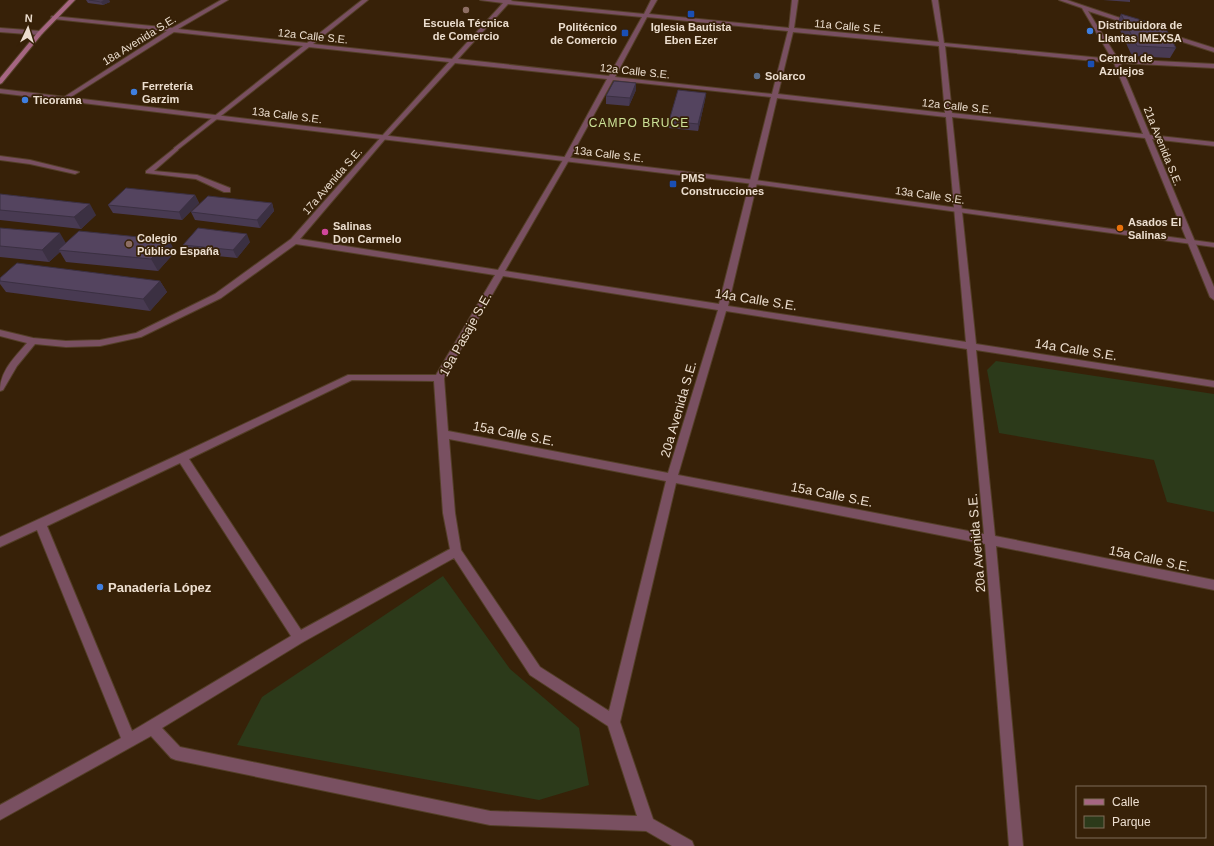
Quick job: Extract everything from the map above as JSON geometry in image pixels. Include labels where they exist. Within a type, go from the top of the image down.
[{"type":"main road","points":[[0,82],[54,17],[72,0]]},
{"type":"street","name":"18a Avenida S.E.","points":[[64,98],[171,31],[225,0]]},
{"type":"street","points":[[227,190],[197,177],[148,172],[215,117],[364,0]]},
{"type":"street","name":"11a Calle S.E.","points":[[483,0],[508,1],[1116,61],[1214,66]]},
{"type":"street","points":[[646,15],[654,0]]},
{"type":"street","name":"20a Avenida S.E.","points":[[613,722],[672,478],[723,307],[792,30],[795,0]]},
{"type":"street","name":"20a Avenida S.E.","points":[[935,0],[942,45],[990,540],[1016,846]]},
{"type":"street","points":[[1062,0],[1134,24]]},
{"type":"street","name":"17a Avenida S.E.","points":[[33,341],[66,344],[100,343],[138,335],[218,296],[294,241],[384,137],[508,1]]},
{"type":"street","name":"21a Avenida S.E.","points":[[1084,8],[1116,61],[1214,297]]},
{"type":"street","name":"19a Pasaje S.E.","points":[[613,722],[535,671],[456,551],[448,513],[444,434],[439,378],[566,160],[646,15]]},
{"type":"street","name":"12a Calle S.E.","points":[[54,17],[306,46],[1214,144]]},
{"type":"street","points":[[1149,29],[1214,50]]},
{"type":"street","points":[[0,30],[40,33]]},
{"type":"street","name":"13a Calle S.E.","points":[[0,91],[754,182],[1214,244]]},
{"type":"street","points":[[0,158],[30,162],[75,172]]},
{"type":"street","name":"14a Calle S.E.","points":[[294,241],[1214,384]]},
{"type":"street","points":[[0,334],[33,341],[14,364],[0,388]]},
{"type":"street","points":[[0,542],[182,458],[350,377],[439,378]]},
{"type":"street","name":"15a Calle S.E.","points":[[444,434],[1214,585]]},
{"type":"street","points":[[182,458],[299,638]]},
{"type":"street","points":[[40,523],[129,741]]},
{"type":"street","points":[[0,813],[129,741],[299,638],[456,551]]},
{"type":"street","points":[[613,722],[647,824]]},
{"type":"street","points":[[152,727],[176,753],[490,818],[647,824],[687,846]]},
{"type":"green space","points":[[996,361],[1214,394],[1214,512],[1167,502],[1154,460],[999,433],[987,370]]},
{"type":"green space","points":[[443,576],[510,669],[579,728],[589,785],[539,800],[237,745],[262,697]]},
{"type":"building","points":[[89,0],[105,0],[101,2]]},
{"type":"building","points":[[1121,14],[1165,27],[1176,48],[1137,46]]},
{"type":"building","points":[[614,81],[636,83],[630,98],[606,96]]},
{"type":"building","points":[[678,90],[706,93],[698,124],[669,121]]},
{"type":"building","points":[[126,188],[195,195],[179,212],[108,205]]},
{"type":"building","points":[[0,194],[90,204],[74,217],[0,210]]},
{"type":"building","points":[[208,196],[272,203],[257,220],[191,212]]},
{"type":"building","points":[[0,228],[60,233],[42,250],[0,246]]},
{"type":"building","points":[[198,228],[247,234],[233,250],[183,245]]},
{"type":"building","points":[[79,231],[169,240],[151,259],[58,250]]},
{"type":"building","points":[[17,263],[160,281],[143,299],[0,281],[0,278]]},
{"type":"place","name":"Escuela Técnica de Comercio","points":[[466,10]]},
{"type":"place","name":"Iglesia Bautista Eben Ezer","points":[[691,14]]},
{"type":"place","name":"Distribuidora de Llantas IMEXSA","points":[[1090,31]]},
{"type":"place","name":"Politécnico de Comercio","points":[[625,33]]},
{"type":"place","name":"Central de Azulejos","points":[[1091,64]]},
{"type":"place","name":"Solarco","points":[[757,76]]},
{"type":"place","name":"Ferretería Garzim","points":[[134,92]]},
{"type":"place","name":"Ticorama","points":[[25,100]]},
{"type":"place","name":"PMS Construcciones","points":[[673,184]]},
{"type":"place","name":"Asados El Salinas","points":[[1120,228]]},
{"type":"place","name":"Salinas Don Carmelo","points":[[325,232]]},
{"type":"place","name":"Colegio Público España","points":[[129,244]]},
{"type":"place","name":"Panadería López","points":[[100,587]]},
{"type":"district","name":"CAMPO BRUCE","points":[[639,123]]}]
